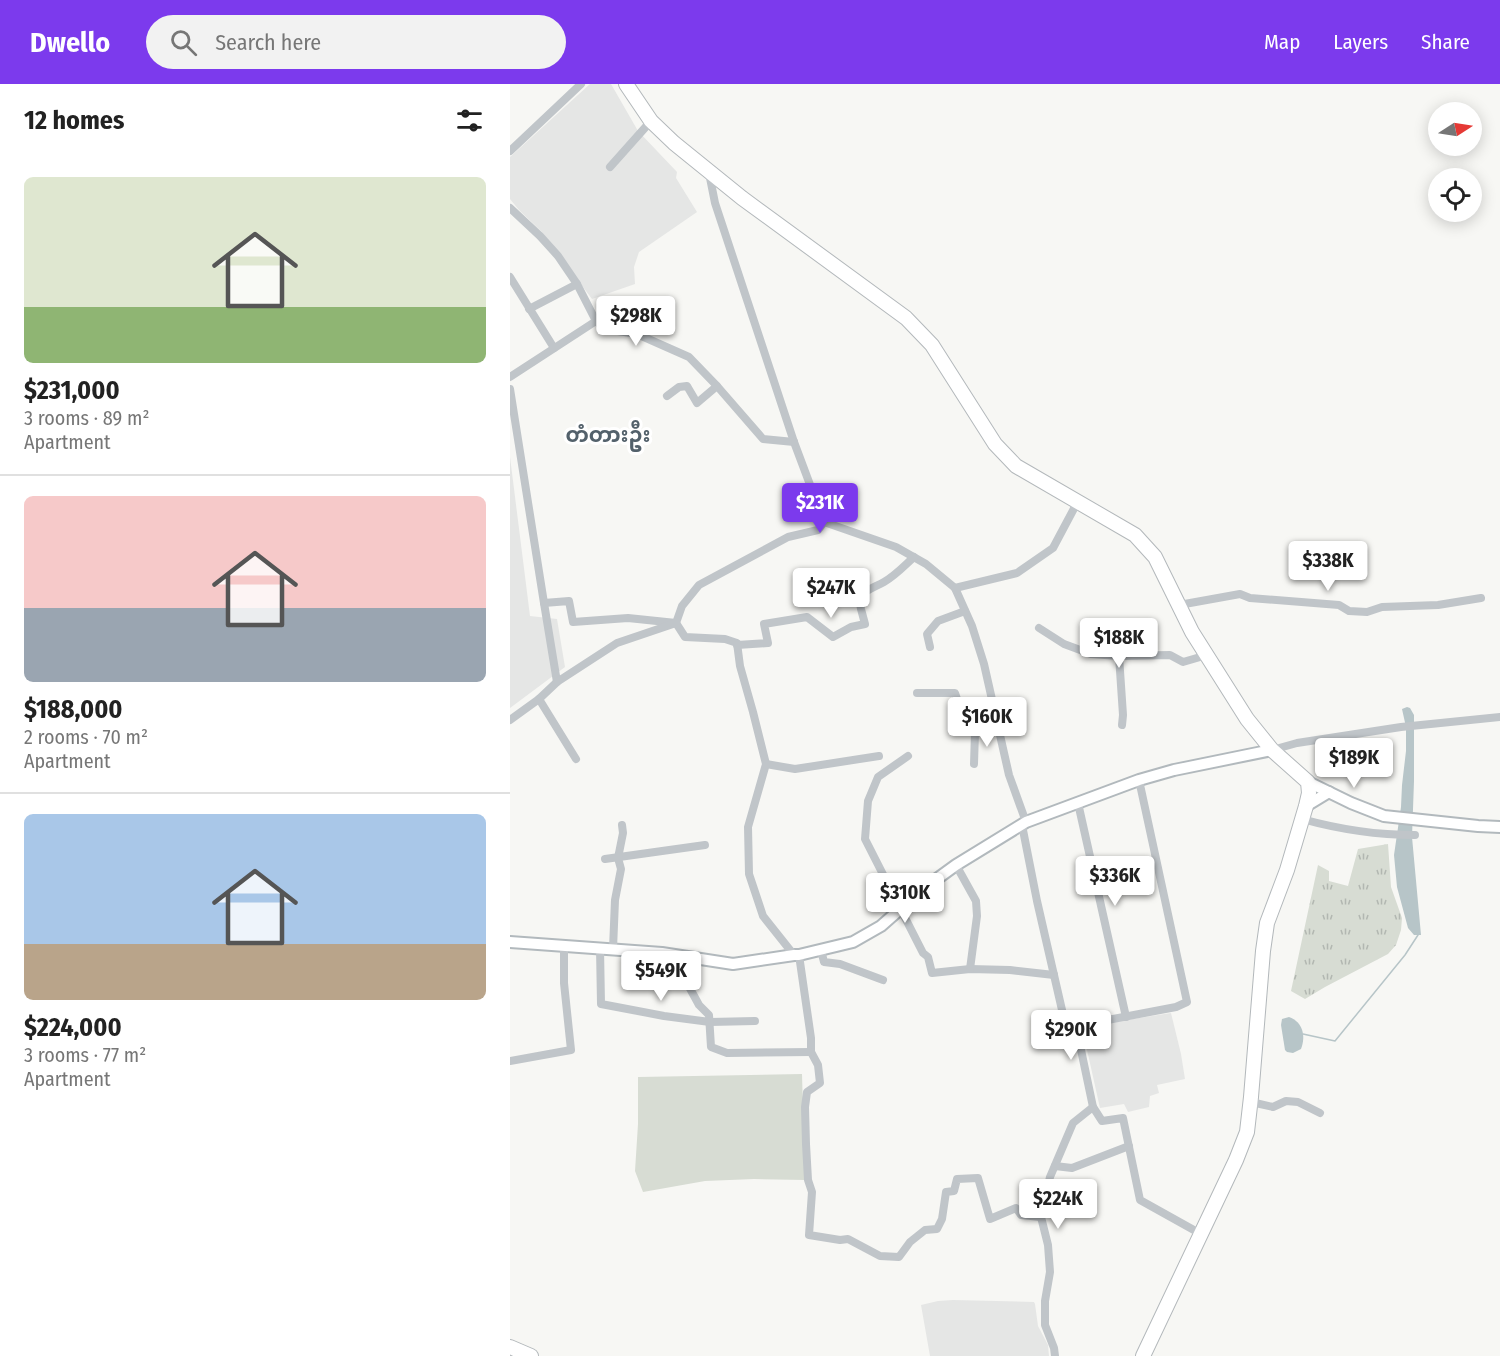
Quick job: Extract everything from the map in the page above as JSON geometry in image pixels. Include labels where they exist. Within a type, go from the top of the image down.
[{"type":"highway","points":[[626,84],[651,121],[674,143],[742,198],[906,318],[932,345],[994,444],[1016,466],[1135,535],[1155,557],[1192,632],[1247,719],[1272,750],[1308,782],[1309,793],[1304,812],[1287,870],[1267,923],[1247,1132],[1236,1160],[1143,1356]]},
{"type":"highway","points":[[510,1347],[531,1356]]},
{"type":"street","points":[[510,151],[581,84]]},
{"type":"street","points":[[610,166],[651,121]]},
{"type":"street","points":[[709,171],[715,203],[794,442],[824,522]]},
{"type":"street","points":[[510,208],[558,256],[577,284],[596,321],[605,329],[637,334],[689,357],[763,439],[794,442]]},
{"type":"street","points":[[510,277],[554,348]]},
{"type":"street","points":[[529,309],[577,284]]},
{"type":"street","points":[[510,377],[596,321]]},
{"type":"street","points":[[667,396],[679,387],[687,386],[697,403],[717,386]]},
{"type":"street","points":[[510,388],[557,682]]},
{"type":"street","points":[[955,588],[1017,573],[1053,548],[1078,501]]},
{"type":"street","points":[[824,522],[896,547],[926,564],[955,588],[972,626],[984,664],[1009,776],[1024,823],[1037,901],[1065,1023],[1076,1026],[1176,1007],[1187,1002],[1139,780]]},
{"type":"street","points":[[676,623],[682,606],[699,585],[788,537],[818,530],[824,522]]},
{"type":"street","points":[[676,623],[685,637],[725,639],[737,645],[768,643],[764,624],[807,617],[833,637],[851,627],[866,624],[859,597],[865,591],[898,573],[914,557]]},
{"type":"street","points":[[1179,605],[1240,594],[1250,598],[1339,605],[1349,611],[1367,612],[1383,607],[1438,605],[1481,598]]},
{"type":"street","points":[[544,603],[569,601],[573,622],[628,618],[676,623]]},
{"type":"street","points":[[930,647],[927,634],[938,621],[965,611]]},
{"type":"street","points":[[510,720],[539,699],[557,682],[617,643],[676,623]]},
{"type":"street","points":[[1039,628],[1064,644],[1091,654],[1170,655],[1183,662],[1207,655]]},
{"type":"street","points":[[737,645],[740,666],[766,764],[748,827],[748,874],[763,916],[796,955],[811,1038],[810,1052],[818,1065],[820,1083],[807,1092],[805,1107],[808,1180],[812,1192],[809,1235],[840,1240],[848,1239],[880,1256],[899,1257],[910,1242],[925,1230],[937,1229],[942,1219],[946,1192],[954,1191],[957,1179],[978,1178],[990,1219],[1016,1208],[1021,1215],[1041,1217]]},
{"type":"street","points":[[1119,656],[1122,726]]},
{"type":"street","points":[[917,693],[955,693],[966,725],[975,732],[999,730]]},
{"type":"street","points":[[539,699],[576,759]]},
{"type":"street","points":[[510,942],[688,956],[733,964],[821,950],[853,942],[881,926],[922,889],[1024,823],[1139,780],[1297,743],[1401,727],[1500,717]]},
{"type":"street","points":[[974,764],[975,732]]},
{"type":"street","points":[[766,764],[795,768],[879,756]]},
{"type":"street","points":[[908,756],[878,777],[868,801],[865,839],[923,953],[928,957],[932,973],[970,969],[1010,970],[1054,975]]},
{"type":"street","points":[[1308,782],[1384,816],[1500,827]]},
{"type":"street","points":[[1329,792],[1304,812],[1325,825],[1391,835],[1415,836]]},
{"type":"street","points":[[1078,803],[1126,1017]]},
{"type":"street","points":[[613,949],[615,900],[621,869],[618,858],[623,833],[622,825]]},
{"type":"street","points":[[605,859],[705,845]]},
{"type":"street","points":[[956,865],[976,902],[977,916],[970,969]]},
{"type":"street","points":[[510,1061],[571,1050],[564,983],[564,946]]},
{"type":"street","points":[[600,948],[601,1004],[710,1022],[755,1021]]},
{"type":"street","points":[[821,950],[824,962],[840,964],[883,980]]},
{"type":"street","points":[[688,956],[687,983],[699,1005],[709,1015],[711,1047],[727,1053],[810,1052]]},
{"type":"street","points":[[1076,1026],[1093,1107],[1102,1121],[1123,1118],[1140,1200],[1201,1234]]},
{"type":"street","points":[[1251,1102],[1274,1107],[1286,1101],[1298,1102],[1320,1113]]},
{"type":"street","points":[[1055,1356],[1045,1325],[1045,1301],[1050,1272],[1048,1245],[1041,1217],[1047,1188],[1072,1123],[1093,1107]]},
{"type":"street","points":[[1055,1166],[1072,1168],[1129,1146]]},
{"type":"shaded area","points":[[590,84],[611,84],[638,131],[677,172],[676,178],[697,212],[639,252],[634,267],[635,284],[592,299],[541,231],[510,199],[510,157]]},
{"type":"shaded area","points":[[510,457],[530,616],[557,619],[565,667],[510,708]]},
{"type":"shaded area","points":[[1407,707],[1414,715],[1412,837],[1421,935],[1414,935],[1408,928],[1397,887],[1394,855],[1406,751],[1406,727],[1402,709]]},
{"type":"shaded area","points":[[1171,1013],[1185,1079],[1157,1085],[1159,1093],[1150,1096],[1149,1107],[1128,1112],[1124,1104],[1100,1108],[1082,1027]]},
{"type":"shaded area","points":[[1289,1017],[1297,1022],[1303,1034],[1301,1049],[1293,1053],[1285,1050],[1281,1025],[1282,1019]]},
{"type":"shaded area","points":[[953,1300],[1034,1302],[1038,1326],[1048,1345],[1049,1356],[930,1356],[921,1305]]},
{"type":"green space","points":[[1388,844],[1391,887],[1402,918],[1396,945],[1388,954],[1305,999],[1291,991],[1318,865],[1329,871],[1329,881],[1348,886],[1358,849]]},
{"type":"green space","points":[[802,1074],[805,1180],[705,1181],[643,1192],[635,1171],[638,1077]]},
{"type":"waterway","points":[[1303,1034],[1335,1041],[1405,955],[1418,935]]},
{"type":"district","name":"တံတားဦး","points":[[608,435]]}]
